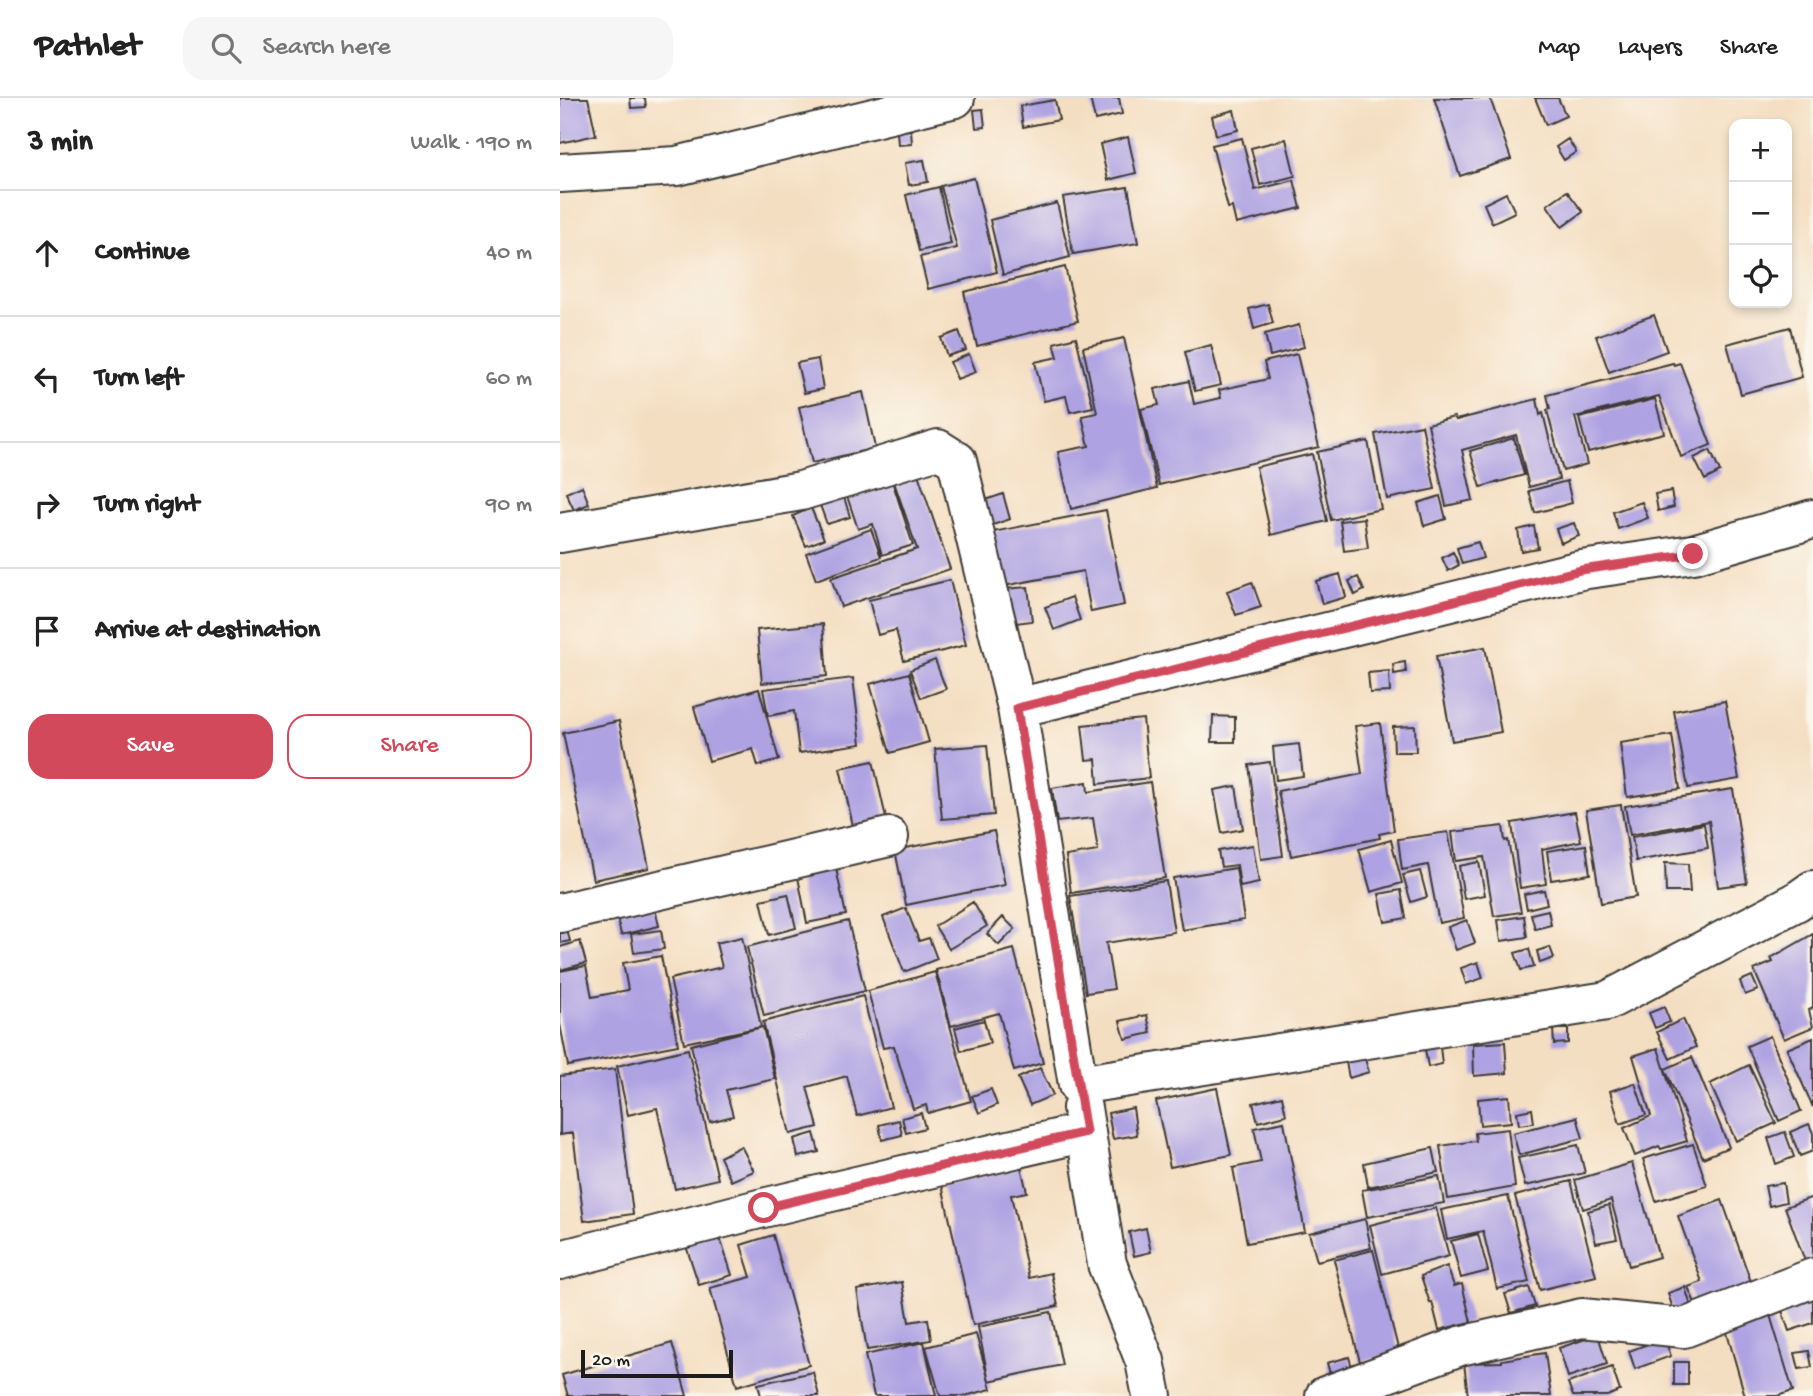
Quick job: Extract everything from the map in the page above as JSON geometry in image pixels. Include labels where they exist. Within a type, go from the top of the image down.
[{"type":"street","points":[[560,173],[677,166],[955,98]]},
{"type":"street","points":[[560,533],[801,491],[938,449],[957,461],[1017,708],[1107,1264],[1145,1361],[1152,1396]]},
{"type":"street","points":[[1017,708],[1581,570],[1693,554],[1813,519]]},
{"type":"street","points":[[560,913],[889,837]]},
{"type":"street","points":[[1078,1085],[1607,1001],[1797,902],[1813,890]]},
{"type":"street","points":[[560,1260],[764,1208],[1086,1132]]},
{"type":"street","points":[[1325,1396],[1460,1346],[1583,1318],[1684,1328],[1813,1278]]},
{"type":"building","points":[[560,98],[588,98],[596,135],[560,143]]},
{"type":"building","points":[[630,98],[645,98],[646,107],[631,108]]},
{"type":"building","points":[[1090,98],[1119,98],[1122,114],[1095,120]]},
{"type":"building","points":[[1434,98],[1490,98],[1511,159],[1460,176]]},
{"type":"building","points":[[1535,98],[1558,98],[1566,116],[1546,125]]},
{"type":"building","points":[[1055,100],[1059,120],[1023,127],[1020,106]]},
{"type":"building","points":[[983,109],[985,127],[976,128],[974,110]]},
{"type":"building","points":[[1234,110],[1238,130],[1216,135],[1212,116]]},
{"type":"building","points":[[911,130],[912,144],[898,145],[897,131]]},
{"type":"building","points":[[1128,137],[1136,173],[1108,180],[1100,144]]},
{"type":"building","points":[[1242,138],[1255,190],[1294,180],[1301,208],[1236,224],[1232,207],[1228,208],[1212,145]]},
{"type":"building","points":[[1286,139],[1295,176],[1260,185],[1251,148]]},
{"type":"building","points":[[1568,139],[1576,152],[1564,160],[1556,147]]},
{"type":"building","points":[[924,160],[928,182],[909,185],[905,163]]},
{"type":"building","points":[[974,178],[997,272],[928,289],[920,257],[957,248],[941,186]]},
{"type":"building","points":[[939,187],[951,244],[919,251],[906,195]]},
{"type":"building","points":[[1128,187],[1138,243],[1073,254],[1063,197]]},
{"type":"building","points":[[1567,191],[1583,212],[1562,227],[1547,205]]},
{"type":"building","points":[[1506,193],[1515,212],[1492,223],[1484,204]]},
{"type":"building","points":[[1057,203],[1070,257],[1003,275],[990,220]]},
{"type":"building","points":[[1065,267],[1078,321],[977,346],[964,292]]},
{"type":"building","points":[[1268,304],[1273,323],[1254,329],[1249,309]]},
{"type":"building","points":[[1654,315],[1667,351],[1609,372],[1596,336]]},
{"type":"building","points":[[1299,325],[1304,347],[1270,356],[1265,334]]},
{"type":"building","points":[[1790,327],[1802,377],[1741,394],[1727,344]]},
{"type":"building","points":[[959,331],[966,350],[947,356],[941,338]]},
{"type":"building","points":[[1076,337],[1093,407],[1070,412],[1066,396],[1044,401],[1035,362],[1058,357],[1054,343]]},
{"type":"building","points":[[1124,338],[1157,488],[1071,509],[1058,452],[1089,446],[1082,416],[1097,413],[1083,347]]},
{"type":"building","points":[[1211,345],[1221,385],[1195,391],[1185,352]]},
{"type":"building","points":[[969,354],[976,372],[957,379],[950,362]]},
{"type":"building","points":[[1297,354],[1319,447],[1159,485],[1141,409],[1159,405],[1155,389],[1189,381],[1194,404],[1221,398],[1219,390],[1268,379],[1264,362]]},
{"type":"building","points":[[818,359],[823,389],[804,393],[797,363]]},
{"type":"building","points":[[1680,363],[1711,445],[1681,457],[1659,396],[1575,417],[1587,464],[1563,471],[1547,410],[1550,409],[1547,395]]},
{"type":"building","points":[[863,392],[875,448],[812,463],[799,407]]},
{"type":"building","points":[[1537,399],[1559,479],[1529,487],[1516,435],[1462,450],[1473,500],[1446,506],[1428,424],[1454,417],[1456,420]]},
{"type":"building","points":[[1655,399],[1664,433],[1588,452],[1579,418]]},
{"type":"building","points":[[1422,425],[1435,489],[1387,499],[1375,434]]},
{"type":"building","points":[[1514,438],[1524,475],[1481,487],[1470,451]]},
{"type":"building","points":[[1368,441],[1381,509],[1331,520],[1317,452]]},
{"type":"building","points":[[1710,450],[1720,472],[1705,480],[1694,458]]},
{"type":"building","points":[[1312,454],[1327,521],[1271,535],[1256,467]]},
{"type":"building","points":[[918,474],[950,569],[841,607],[831,578],[917,549],[894,482]]},
{"type":"building","points":[[892,481],[913,545],[882,555],[873,524],[858,529],[847,496]]},
{"type":"building","points":[[1567,481],[1572,503],[1535,513],[1529,491]]},
{"type":"building","points":[[582,486],[589,504],[574,510],[566,493]]},
{"type":"building","points":[[1671,491],[1674,507],[1658,511],[1655,494]]},
{"type":"building","points":[[1003,494],[1010,519],[990,526],[983,501]]},
{"type":"building","points":[[1440,496],[1446,519],[1424,526],[1418,503]]},
{"type":"building","points":[[844,497],[850,517],[827,524],[820,505]]},
{"type":"building","points":[[1642,502],[1648,518],[1618,529],[1613,512]]},
{"type":"building","points":[[811,508],[824,539],[806,546],[793,516]]},
{"type":"building","points":[[1106,510],[1124,605],[1091,612],[1083,571],[998,587],[988,533]]},
{"type":"building","points":[[1364,518],[1368,548],[1344,551],[1340,521]]},
{"type":"building","points":[[1574,523],[1579,536],[1561,543],[1556,529]]},
{"type":"building","points":[[1534,526],[1538,548],[1521,551],[1518,530]]},
{"type":"building","points":[[871,529],[881,557],[816,580],[806,553]]},
{"type":"building","points":[[1478,542],[1483,558],[1462,564],[1457,548]]},
{"type":"building","points":[[1453,552],[1459,565],[1448,571],[1442,558]]},
{"type":"building","points":[[1340,574],[1346,597],[1322,604],[1316,581]]},
{"type":"building","points":[[1358,577],[1364,590],[1355,595],[1349,581]]},
{"type":"building","points":[[950,580],[966,645],[904,661],[896,630],[878,635],[869,600]]},
{"type":"building","points":[[1252,582],[1261,607],[1236,615],[1227,591]]},
{"type":"building","points":[[1028,587],[1032,621],[1008,624],[1004,589]]},
{"type":"building","points":[[1072,597],[1080,620],[1054,630],[1045,607]]},
{"type":"building","points":[[823,624],[827,676],[762,683],[757,630]]},
{"type":"building","points":[[1485,647],[1501,732],[1452,741],[1436,656]]},
{"type":"building","points":[[935,660],[946,689],[921,698],[910,670]]},
{"type":"building","points":[[1405,662],[1406,672],[1394,674],[1393,664]]},
{"type":"building","points":[[1389,671],[1390,692],[1370,693],[1368,673]]},
{"type":"building","points":[[909,673],[929,742],[890,753],[870,684]]},
{"type":"building","points":[[853,678],[861,744],[799,753],[794,711],[768,716],[763,689]]},
{"type":"building","points":[[759,689],[779,760],[758,766],[753,749],[709,761],[694,707]]},
{"type":"building","points":[[1725,701],[1739,779],[1688,788],[1674,711]]},
{"type":"building","points":[[1213,716],[1235,717],[1235,742],[1212,742]]},
{"type":"building","points":[[1143,719],[1149,778],[1098,784],[1096,759],[1086,760],[1082,725]]},
{"type":"building","points":[[619,721],[649,868],[593,880],[563,733]]},
{"type":"building","points":[[1380,723],[1394,831],[1379,834],[1380,838],[1291,856],[1278,791],[1362,774],[1355,726]]},
{"type":"building","points":[[1415,726],[1416,752],[1394,752],[1393,727]]},
{"type":"building","points":[[1672,735],[1680,789],[1627,797],[1620,743]]},
{"type":"building","points":[[1299,744],[1303,776],[1276,780],[1273,747]]},
{"type":"building","points":[[987,745],[994,815],[942,819],[935,749]]},
{"type":"building","points":[[873,761],[886,818],[853,826],[840,768]]},
{"type":"building","points":[[1270,762],[1283,856],[1261,859],[1249,765]]},
{"type":"building","points":[[1087,782],[1088,792],[1150,782],[1165,878],[1071,893],[1066,856],[1098,851],[1093,818],[1057,822],[1052,788]]},
{"type":"building","points":[[1236,786],[1243,829],[1222,833],[1214,790]]},
{"type":"building","points":[[1733,789],[1747,883],[1718,887],[1709,821],[1630,835],[1625,806]]},
{"type":"building","points":[[1621,805],[1636,897],[1601,903],[1586,810]]},
{"type":"building","points":[[1575,812],[1581,841],[1542,849],[1546,884],[1520,888],[1512,823]]},
{"type":"building","points":[[1704,824],[1708,848],[1636,861],[1632,837]]},
{"type":"building","points":[[1503,826],[1521,912],[1494,916],[1484,857],[1456,861],[1452,832]]},
{"type":"building","points":[[994,831],[1005,885],[906,905],[895,850]]},
{"type":"building","points":[[1448,832],[1464,918],[1439,923],[1428,865],[1402,870],[1398,839]]},
{"type":"building","points":[[1391,840],[1402,883],[1371,892],[1359,849]]},
{"type":"building","points":[[1253,845],[1259,883],[1240,887],[1237,865],[1221,867],[1218,851]]},
{"type":"building","points":[[1586,845],[1590,874],[1551,880],[1547,851]]},
{"type":"building","points":[[1479,862],[1485,895],[1464,899],[1459,866]]},
{"type":"building","points":[[1665,863],[1688,864],[1690,892],[1666,892]]},
{"type":"building","points":[[835,864],[846,915],[807,923],[797,872]]},
{"type":"building","points":[[1236,868],[1244,920],[1182,930],[1173,878]]},
{"type":"building","points":[[1420,871],[1427,897],[1411,902],[1403,875]]},
{"type":"building","points":[[1166,881],[1174,932],[1106,943],[1114,989],[1086,993],[1070,896]]},
{"type":"building","points":[[1401,890],[1406,918],[1385,922],[1379,894]]},
{"type":"building","points":[[1544,890],[1547,904],[1527,909],[1524,894]]},
{"type":"building","points":[[788,894],[796,928],[769,935],[761,900]]},
{"type":"building","points":[[973,902],[987,926],[949,949],[935,926]]},
{"type":"building","points":[[654,904],[659,926],[621,935],[616,912]]},
{"type":"building","points":[[906,908],[919,941],[929,938],[937,959],[904,972],[883,917]]},
{"type":"building","points":[[1548,910],[1551,925],[1535,929],[1531,914]]},
{"type":"building","points":[[1524,916],[1527,937],[1501,941],[1498,920]]},
{"type":"building","points":[[1003,917],[1015,929],[999,945],[987,934]]},
{"type":"building","points":[[1467,920],[1475,943],[1456,950],[1448,927]]},
{"type":"building","points":[[848,921],[865,991],[764,1016],[747,947]]},
{"type":"building","points":[[565,923],[570,941],[560,943],[560,924]]},
{"type":"building","points":[[661,930],[664,949],[634,953],[631,934]]},
{"type":"building","points":[[1813,934],[1813,1008],[1809,1010],[1813,1027],[1784,1039],[1754,970],[1773,962],[1771,958]]},
{"type":"building","points":[[742,937],[761,1027],[684,1043],[670,979],[722,967],[716,943]]},
{"type":"building","points":[[580,941],[586,963],[560,970],[560,947]]},
{"type":"building","points":[[1550,947],[1554,958],[1540,963],[1537,951]]},
{"type":"building","points":[[1014,949],[1043,1063],[1014,1071],[999,1013],[951,1026],[936,970]]},
{"type":"building","points":[[1529,949],[1534,967],[1521,970],[1515,953]]},
{"type":"building","points":[[661,956],[678,1045],[568,1066],[560,1024],[560,971],[586,966],[592,997],[628,990],[623,963]]},
{"type":"building","points":[[1478,962],[1483,978],[1466,984],[1461,968]]},
{"type":"building","points":[[935,972],[971,1101],[928,1113],[926,1105],[913,1109],[894,1046],[883,1048],[868,991]]},
{"type":"building","points":[[1752,976],[1758,990],[1745,995],[1740,981]]},
{"type":"building","points":[[863,996],[891,1107],[857,1116],[847,1076],[807,1087],[818,1127],[790,1134],[763,1022]]},
{"type":"building","points":[[1664,1007],[1670,1022],[1655,1028],[1649,1013]]},
{"type":"building","points":[[1147,1015],[1151,1033],[1125,1039],[1120,1021]]},
{"type":"building","points":[[1683,1019],[1696,1047],[1670,1059],[1657,1032]]},
{"type":"building","points":[[984,1020],[990,1043],[961,1051],[955,1028]]},
{"type":"building","points":[[763,1027],[775,1079],[726,1090],[733,1116],[710,1122],[691,1045]]},
{"type":"building","points":[[1553,1029],[1568,1029],[1568,1043],[1554,1044]]},
{"type":"building","points":[[1770,1036],[1801,1111],[1779,1121],[1747,1046]]},
{"type":"building","points":[[1813,1038],[1813,1107],[1787,1049]]},
{"type":"building","points":[[1505,1042],[1507,1073],[1474,1076],[1473,1044]]},
{"type":"building","points":[[1440,1047],[1442,1064],[1428,1067],[1425,1049]]},
{"type":"building","points":[[1658,1048],[1687,1141],[1661,1149],[1659,1146],[1635,1156],[1624,1128],[1651,1116],[1633,1056]]},
{"type":"building","points":[[688,1049],[718,1179],[675,1189],[657,1108],[628,1115],[617,1066]]},
{"type":"building","points":[[1364,1056],[1369,1072],[1349,1078],[1346,1062]]},
{"type":"building","points":[[1692,1057],[1729,1147],[1703,1158],[1665,1069]]},
{"type":"building","points":[[1749,1065],[1776,1123],[1736,1141],[1710,1084]]},
{"type":"building","points":[[1040,1068],[1053,1095],[1030,1105],[1018,1078]]},
{"type":"building","points":[[615,1069],[633,1214],[584,1221],[573,1133],[560,1135],[560,1076]]},
{"type":"building","points":[[1635,1083],[1646,1115],[1620,1124],[1610,1091]]},
{"type":"building","points":[[1217,1088],[1231,1155],[1170,1167],[1156,1101]]},
{"type":"building","points":[[991,1089],[997,1105],[979,1113],[972,1096]]},
{"type":"building","points":[[1282,1096],[1286,1115],[1258,1122],[1253,1103]]},
{"type":"building","points":[[1509,1096],[1511,1122],[1480,1125],[1478,1099]]},
{"type":"building","points":[[1133,1108],[1137,1135],[1113,1139],[1108,1113]]},
{"type":"building","points":[[1532,1109],[1534,1123],[1519,1125],[1517,1112]]},
{"type":"building","points":[[921,1113],[925,1128],[906,1133],[902,1118]]},
{"type":"building","points":[[1577,1117],[1583,1138],[1519,1155],[1513,1133]]},
{"type":"building","points":[[899,1120],[902,1135],[882,1140],[879,1125]]},
{"type":"building","points":[[1284,1122],[1305,1232],[1247,1243],[1233,1168],[1261,1162],[1254,1128]]},
{"type":"building","points":[[1809,1124],[1813,1133],[1813,1151],[1800,1156],[1790,1132]]},
{"type":"building","points":[[1508,1129],[1515,1187],[1448,1199],[1440,1146],[1476,1141],[1475,1133]]},
{"type":"building","points":[[1785,1132],[1794,1157],[1776,1164],[1768,1138]]},
{"type":"building","points":[[814,1133],[819,1152],[798,1157],[794,1139]]},
{"type":"building","points":[[1693,1144],[1707,1186],[1656,1201],[1643,1159]]},
{"type":"building","points":[[1578,1145],[1585,1173],[1525,1186],[1518,1158]]},
{"type":"building","points":[[741,1146],[754,1171],[731,1181],[720,1157]]},
{"type":"building","points":[[1433,1148],[1438,1172],[1368,1187],[1364,1163]]},
{"type":"building","points":[[1632,1163],[1659,1257],[1629,1266],[1611,1200],[1583,1209],[1575,1180]]},
{"type":"building","points":[[1021,1167],[1027,1192],[1011,1195],[1029,1278],[1051,1273],[1058,1306],[973,1325],[942,1185]]},
{"type":"building","points":[[1439,1176],[1444,1203],[1367,1217],[1362,1190]]},
{"type":"building","points":[[1571,1181],[1596,1276],[1540,1290],[1515,1196]]},
{"type":"building","points":[[1783,1183],[1786,1202],[1769,1206],[1765,1186]]},
{"type":"building","points":[[1508,1196],[1529,1282],[1497,1289],[1483,1231],[1447,1239],[1441,1210]]},
{"type":"building","points":[[1813,1197],[1813,1258],[1805,1261],[1785,1207]]},
{"type":"building","points":[[1722,1200],[1756,1296],[1701,1317],[1688,1287],[1702,1282],[1678,1216]]},
{"type":"building","points":[[1609,1205],[1617,1239],[1596,1243],[1588,1211]]},
{"type":"building","points":[[1436,1208],[1449,1256],[1382,1274],[1370,1225]]},
{"type":"building","points":[[1365,1219],[1371,1248],[1317,1261],[1309,1233]]},
{"type":"building","points":[[1146,1228],[1151,1252],[1134,1256],[1129,1232]]},
{"type":"building","points":[[717,1229],[732,1275],[699,1285],[684,1240]]},
{"type":"building","points":[[1478,1234],[1488,1271],[1461,1278],[1451,1241]]},
{"type":"building","points":[[773,1235],[809,1365],[737,1386],[710,1288],[751,1277],[741,1245]]},
{"type":"building","points":[[1373,1250],[1399,1352],[1360,1362],[1334,1260]]},
{"type":"building","points":[[1447,1266],[1454,1286],[1462,1284],[1471,1322],[1439,1330],[1432,1302],[1430,1303],[1421,1276]]},
{"type":"building","points":[[902,1282],[909,1322],[928,1319],[931,1340],[867,1350],[857,1290]]},
{"type":"building","points":[[1529,1287],[1535,1306],[1511,1313],[1505,1294]]},
{"type":"building","points":[[1685,1287],[1695,1319],[1678,1325],[1668,1293]]},
{"type":"building","points":[[1813,1288],[1813,1323],[1789,1331],[1779,1302]]},
{"type":"building","points":[[1767,1305],[1793,1391],[1777,1396],[1745,1396],[1723,1319]]},
{"type":"building","points":[[1051,1312],[1062,1365],[989,1381],[978,1327]]},
{"type":"building","points":[[976,1334],[991,1389],[965,1396],[940,1396],[926,1347]]},
{"type":"building","points":[[1598,1335],[1607,1364],[1568,1377],[1559,1348]]},
{"type":"building","points":[[1664,1338],[1671,1356],[1635,1369],[1629,1351]]},
{"type":"building","points":[[924,1342],[936,1396],[874,1396],[865,1355]]},
{"type":"building","points":[[672,1343],[687,1396],[568,1396],[562,1375]]},
{"type":"building","points":[[1809,1351],[1812,1367],[1799,1369],[1795,1353]]},
{"type":"building","points":[[1545,1353],[1551,1396],[1468,1396],[1464,1363],[1502,1362]]},
{"type":"building","points":[[1349,1357],[1354,1374],[1332,1381],[1327,1363]]},
{"type":"building","points":[[1674,1362],[1688,1362],[1688,1385],[1674,1385]]},
{"type":"building","points":[[1612,1367],[1620,1391],[1607,1396],[1573,1396],[1568,1383]]},
{"type":"building","points":[[813,1372],[819,1396],[761,1396],[758,1384]]},
{"type":"route","points":[[764,1208],[1086,1132],[1017,708],[1581,570],[1693,554]]}]
